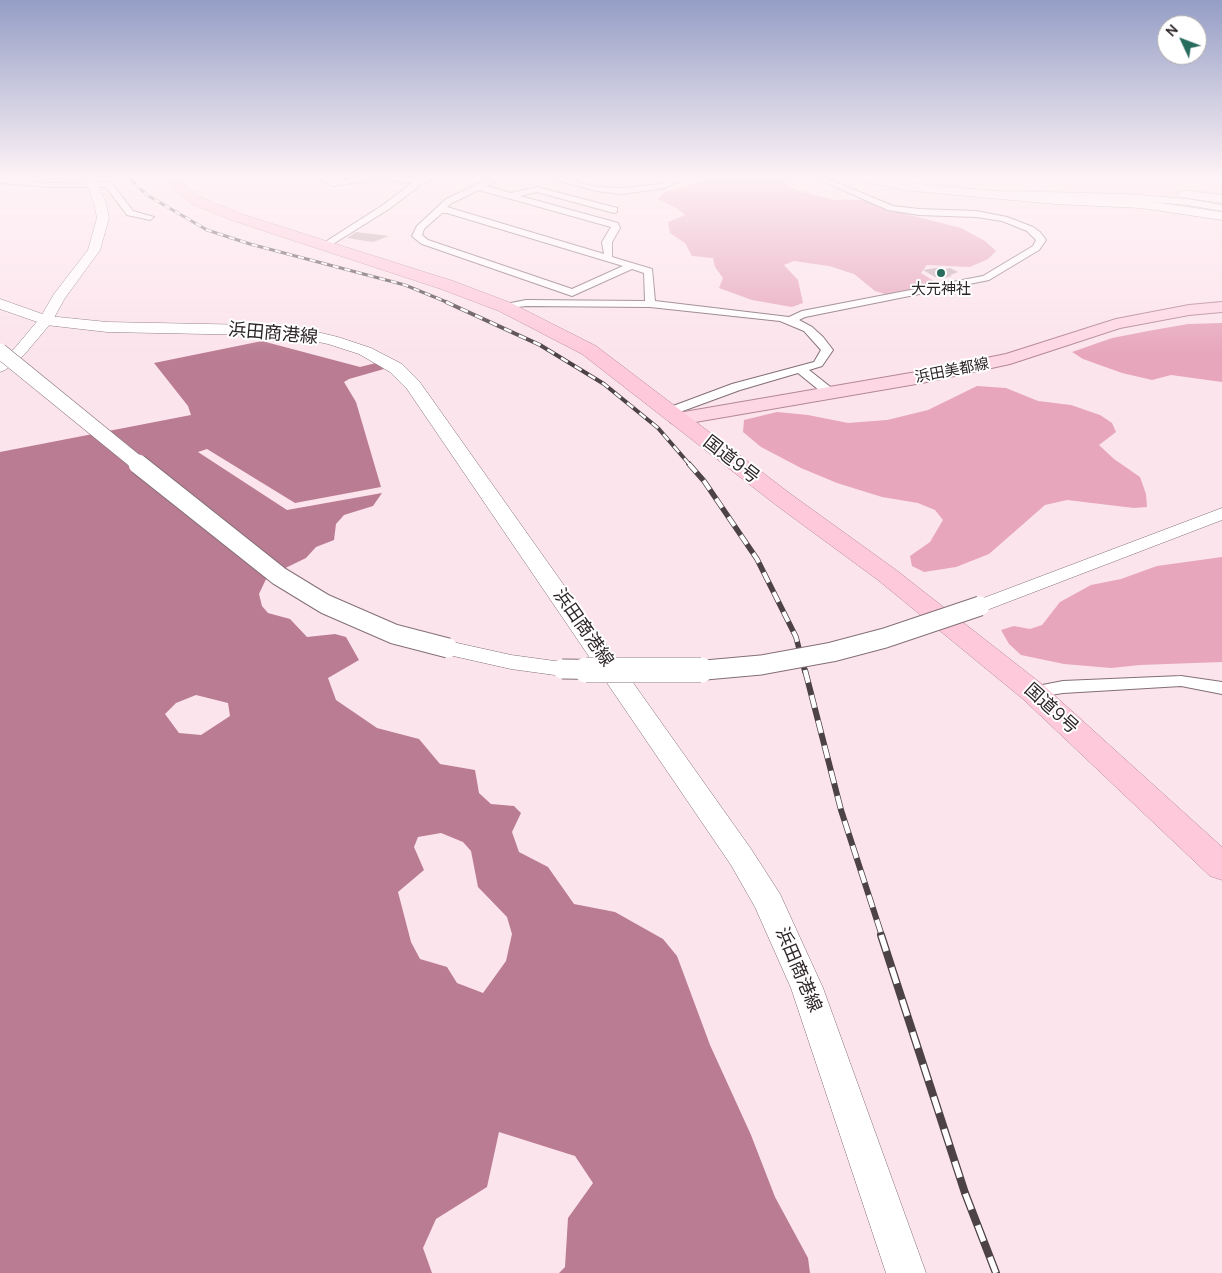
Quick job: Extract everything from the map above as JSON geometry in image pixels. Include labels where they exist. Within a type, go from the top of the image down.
[{"type":"highway","name":"国道9号","points":[[292,235],[447,285],[504,307],[589,350],[784,500],[887,575],[1034,692],[1222,867]]},
{"type":"main road","name":"浜田商港線","points":[[0,304],[46,320],[106,327],[255,330],[300,333],[332,340],[365,351],[396,368],[413,385],[741,857],[769,903],[808,988],[906,1273]]},
{"type":"main road","name":"浜田美都線","points":[[673,415],[922,377],[1010,359],[1132,320],[1189,310],[1222,308]]},
{"type":"street","points":[[0,367],[19,352],[46,320],[59,297],[94,250],[99,235]]},
{"type":"street","points":[[325,246],[342,235]]},
{"type":"street","points":[[417,235],[425,242],[572,293],[631,266]]},
{"type":"street","points":[[531,235],[649,272],[650,304]]},
{"type":"street","points":[[605,258],[609,255],[607,242],[611,235]]},
{"type":"street","points":[[791,320],[802,314],[986,278],[1036,248],[1041,240],[1038,235]]},
{"type":"street","points":[[504,307],[526,303],[650,304],[791,320],[808,329],[827,350],[818,364],[736,387],[673,415]]},
{"type":"street","points":[[0,351],[42,387],[279,576],[325,604],[394,634],[511,662],[562,669],[685,671],[761,665],[832,652],[884,638],[980,606],[1222,514]]},
{"type":"street","points":[[800,369],[829,392]]},
{"type":"street","points":[[1034,692],[1063,687],[1181,681],[1222,688]]},
{"type":"shaded area","points":[[674,235],[975,235],[985,241],[996,251],[988,259],[970,267],[927,265],[921,273],[940,285],[888,295],[875,291],[854,274],[829,266],[794,261],[784,265],[798,280],[803,303],[792,307],[752,300],[719,288],[723,278],[715,267],[713,258],[692,256],[685,243]]},
{"type":"shaded area","points":[[1222,323],[1222,382],[1171,375],[1152,380],[1122,373],[1083,359],[1072,352],[1112,338],[1148,331],[1188,324]]},
{"type":"shaded area","points":[[262,341],[360,367],[376,363],[384,369],[344,382],[356,402],[381,487],[295,503],[207,449],[198,452],[287,510],[382,493],[373,506],[344,515],[336,524],[334,540],[316,547],[306,558],[267,577],[259,594],[262,606],[268,613],[290,619],[307,637],[335,634],[346,637],[359,660],[328,678],[336,700],[377,728],[419,739],[440,764],[475,770],[479,793],[491,804],[514,806],[521,813],[512,832],[519,852],[548,867],[574,904],[615,912],[663,939],[677,956],[710,1045],[751,1135],[775,1197],[808,1258],[810,1273],[559,1273],[565,1267],[568,1218],[593,1183],[575,1156],[499,1132],[487,1187],[436,1219],[423,1248],[432,1273],[0,1273],[0,452],[191,415],[188,406],[154,363]],"holes":[[[196,695],[228,703],[230,716],[201,735],[179,733],[165,714],[176,703]],[[441,833],[463,842],[471,851],[478,887],[507,917],[512,934],[506,961],[483,993],[457,983],[447,967],[420,959],[411,942],[398,892],[424,870],[414,847],[418,837]]]},
{"type":"shaded area","points":[[977,386],[1006,388],[1038,401],[1071,405],[1100,415],[1112,423],[1116,432],[1099,445],[1114,459],[1140,477],[1146,494],[1147,507],[1134,508],[1067,500],[1045,505],[989,554],[956,567],[924,572],[912,566],[910,556],[930,542],[943,520],[935,510],[918,503],[882,497],[837,483],[801,468],[761,447],[743,432],[744,420],[777,412],[808,415],[848,423],[887,420],[928,410]]},
{"type":"shaded area","points":[[1222,557],[1222,662],[1111,668],[1064,664],[1021,655],[1009,644],[1001,630],[1014,626],[1030,629],[1042,625],[1060,602],[1091,585],[1121,579],[1157,566]]},
{"type":"building","points":[[351,235],[389,236],[373,242],[347,238]]},
{"type":"building","name":"大元神社","points":[[941,267],[945,269],[950,268],[958,272],[944,278],[935,277],[923,270]]},
{"type":"railway","points":[[224,235],[405,285],[449,303]]},
{"type":"railway","points":[[446,302],[540,345],[604,384],[658,428],[690,465]]},
{"type":"railway","points":[[689,464],[704,481],[757,559],[796,637],[805,672]]},
{"type":"railway","points":[[805,670],[841,810],[882,936]]},
{"type":"railway","points":[[881,935],[965,1193],[996,1273]]},
{"type":"place","name":"大元神社","points":[[941,273]]}]
